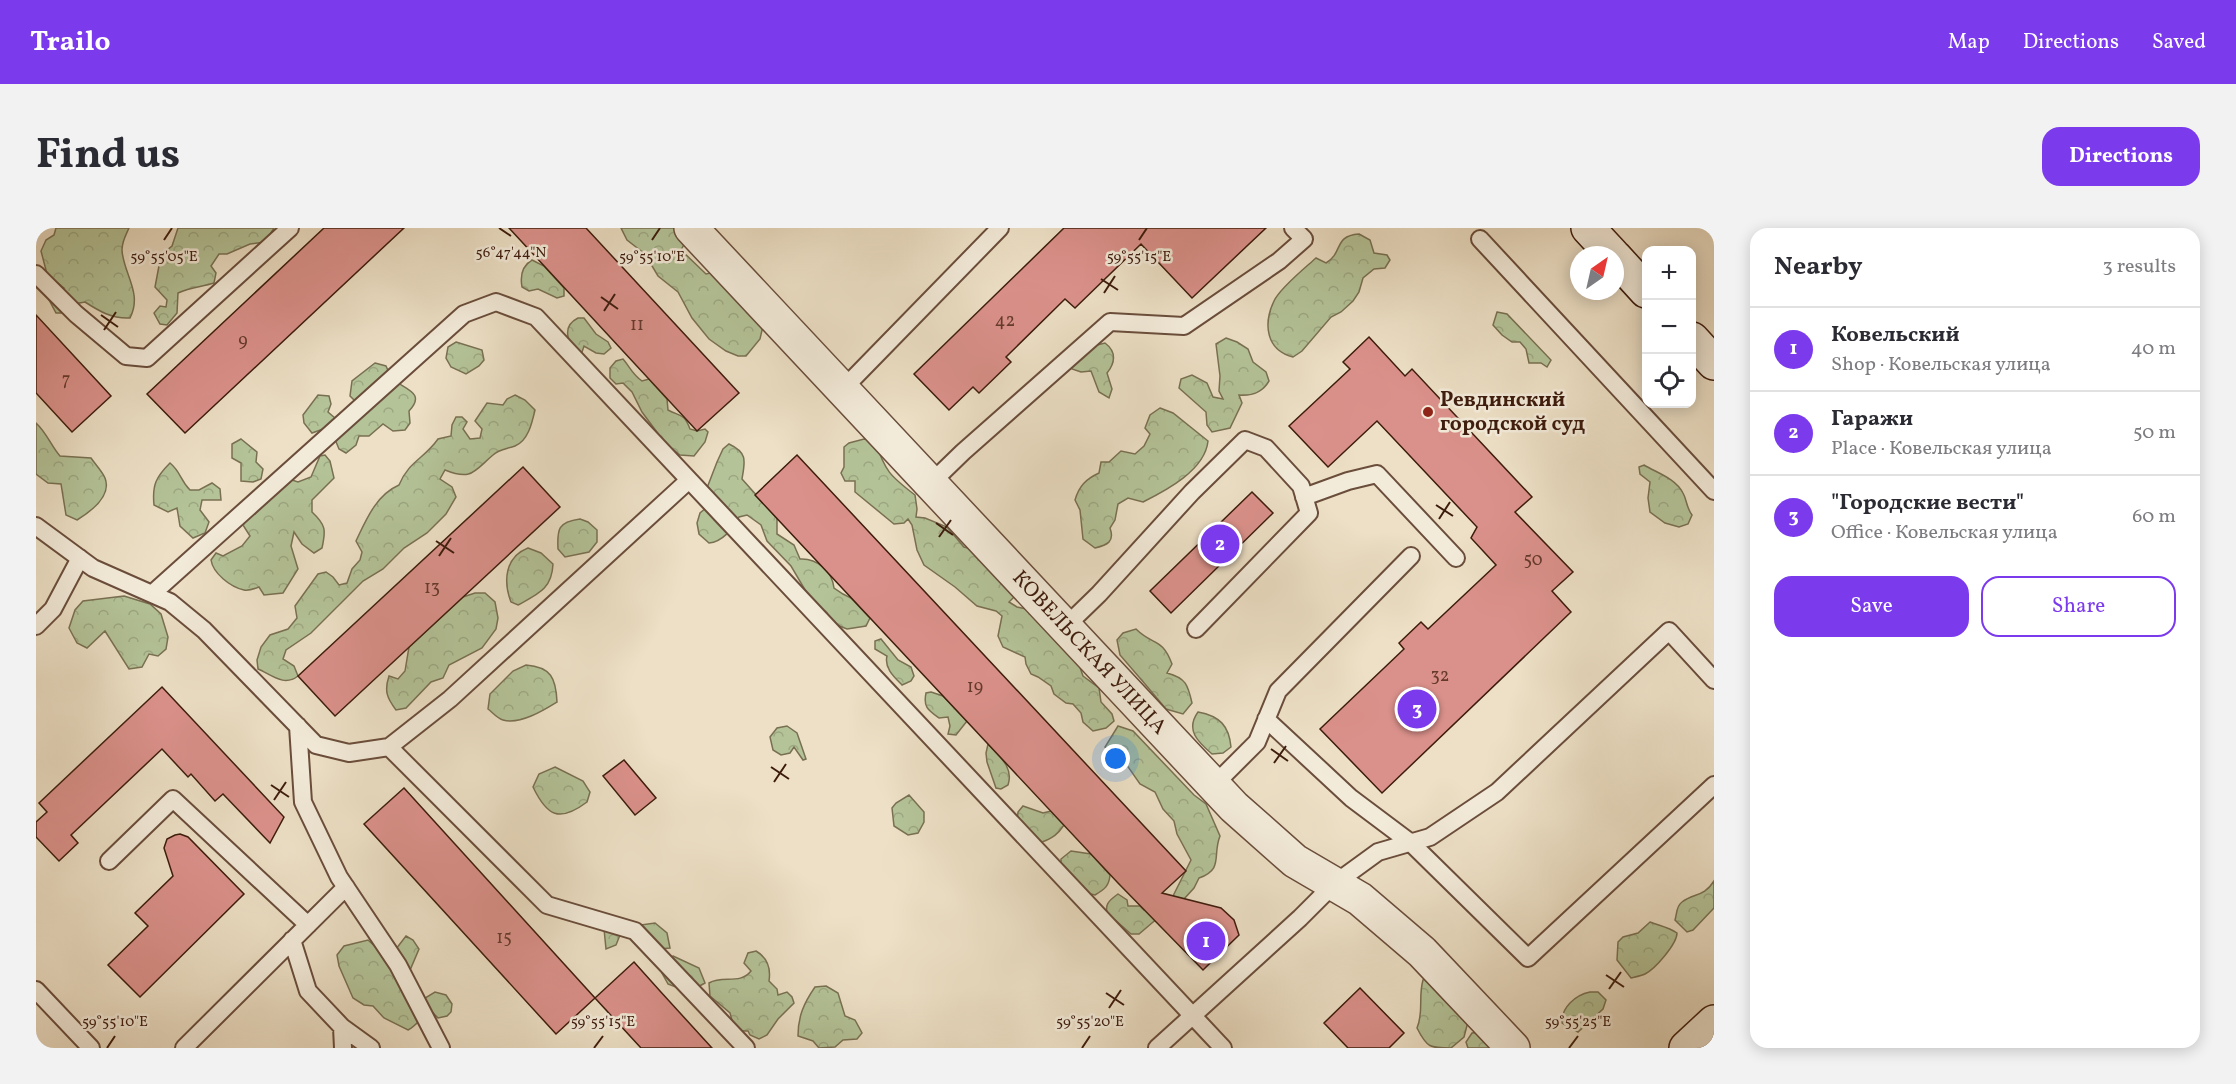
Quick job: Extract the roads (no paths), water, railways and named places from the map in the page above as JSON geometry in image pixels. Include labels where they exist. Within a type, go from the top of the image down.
[{"type":"street","name":"КОВЕЛЬСКАЯ УЛИЦА","points":[[691,228],[1234,807],[1295,861],[1360,899],[1422,952],[1513,1048]]},
{"type":"street","points":[[1603,241],[1642,285]]},
{"type":"street","points":[[1696,343],[1714,363]]},
{"type":"street","points":[[1686,1048],[1714,1022]]},
{"type":"lane","points":[[36,274],[76,315],[126,356],[147,358],[290,228]]},
{"type":"lane","points":[[842,390],[1000,228]]},
{"type":"lane","points":[[930,484],[1110,322],[1184,326],[1279,261],[1304,239],[1293,228]]},
{"type":"lane","points":[[1480,239],[1714,491]]},
{"type":"lane","points":[[152,594],[464,314],[496,302],[536,317],[1223,1048]]},
{"type":"lane","points":[[1065,627],[1099,594],[1192,492],[1245,440],[1266,448],[1301,486],[1310,513],[1196,629]]},
{"type":"lane","points":[[1304,497],[1348,481],[1377,474],[1456,558]]},
{"type":"lane","points":[[36,526],[93,568],[170,602],[204,630],[316,745],[350,753],[390,747],[450,699],[689,480]]},
{"type":"lane","points":[[1214,785],[1257,742],[1278,691],[1411,556]]},
{"type":"lane","points":[[36,626],[54,609],[80,558]]},
{"type":"lane","points":[[1157,1048],[1300,918],[1334,884],[1378,852],[1430,837],[1497,792],[1669,631],[1714,680]]},
{"type":"lane","points":[[1266,719],[1351,798],[1411,843],[1528,958],[1714,785]]},
{"type":"lane","points":[[298,726],[303,802],[346,887],[398,965],[441,1048]]},
{"type":"lane","points":[[390,747],[547,905],[635,931],[746,1048]]},
{"type":"lane","points":[[110,861],[173,799],[308,925]]},
{"type":"lane","points":[[184,1048],[346,887]]},
{"type":"lane","points":[[292,940],[308,991],[342,1028],[371,1048]]},
{"type":"lane","points":[[36,990],[91,1048]]},
{"type":"lane","points":[[342,1028],[343,1048]]},
{"type":"place","name":"Ревдинский городской суд","points":[[1428,412]]},
{"type":"place","name":"Гаражи","points":[[1220,544]]},
{"type":"place","name":"\"Городские вести\"","points":[[1417,709]]},
{"type":"place","name":"Ковельский","points":[[1206,941]]}]
